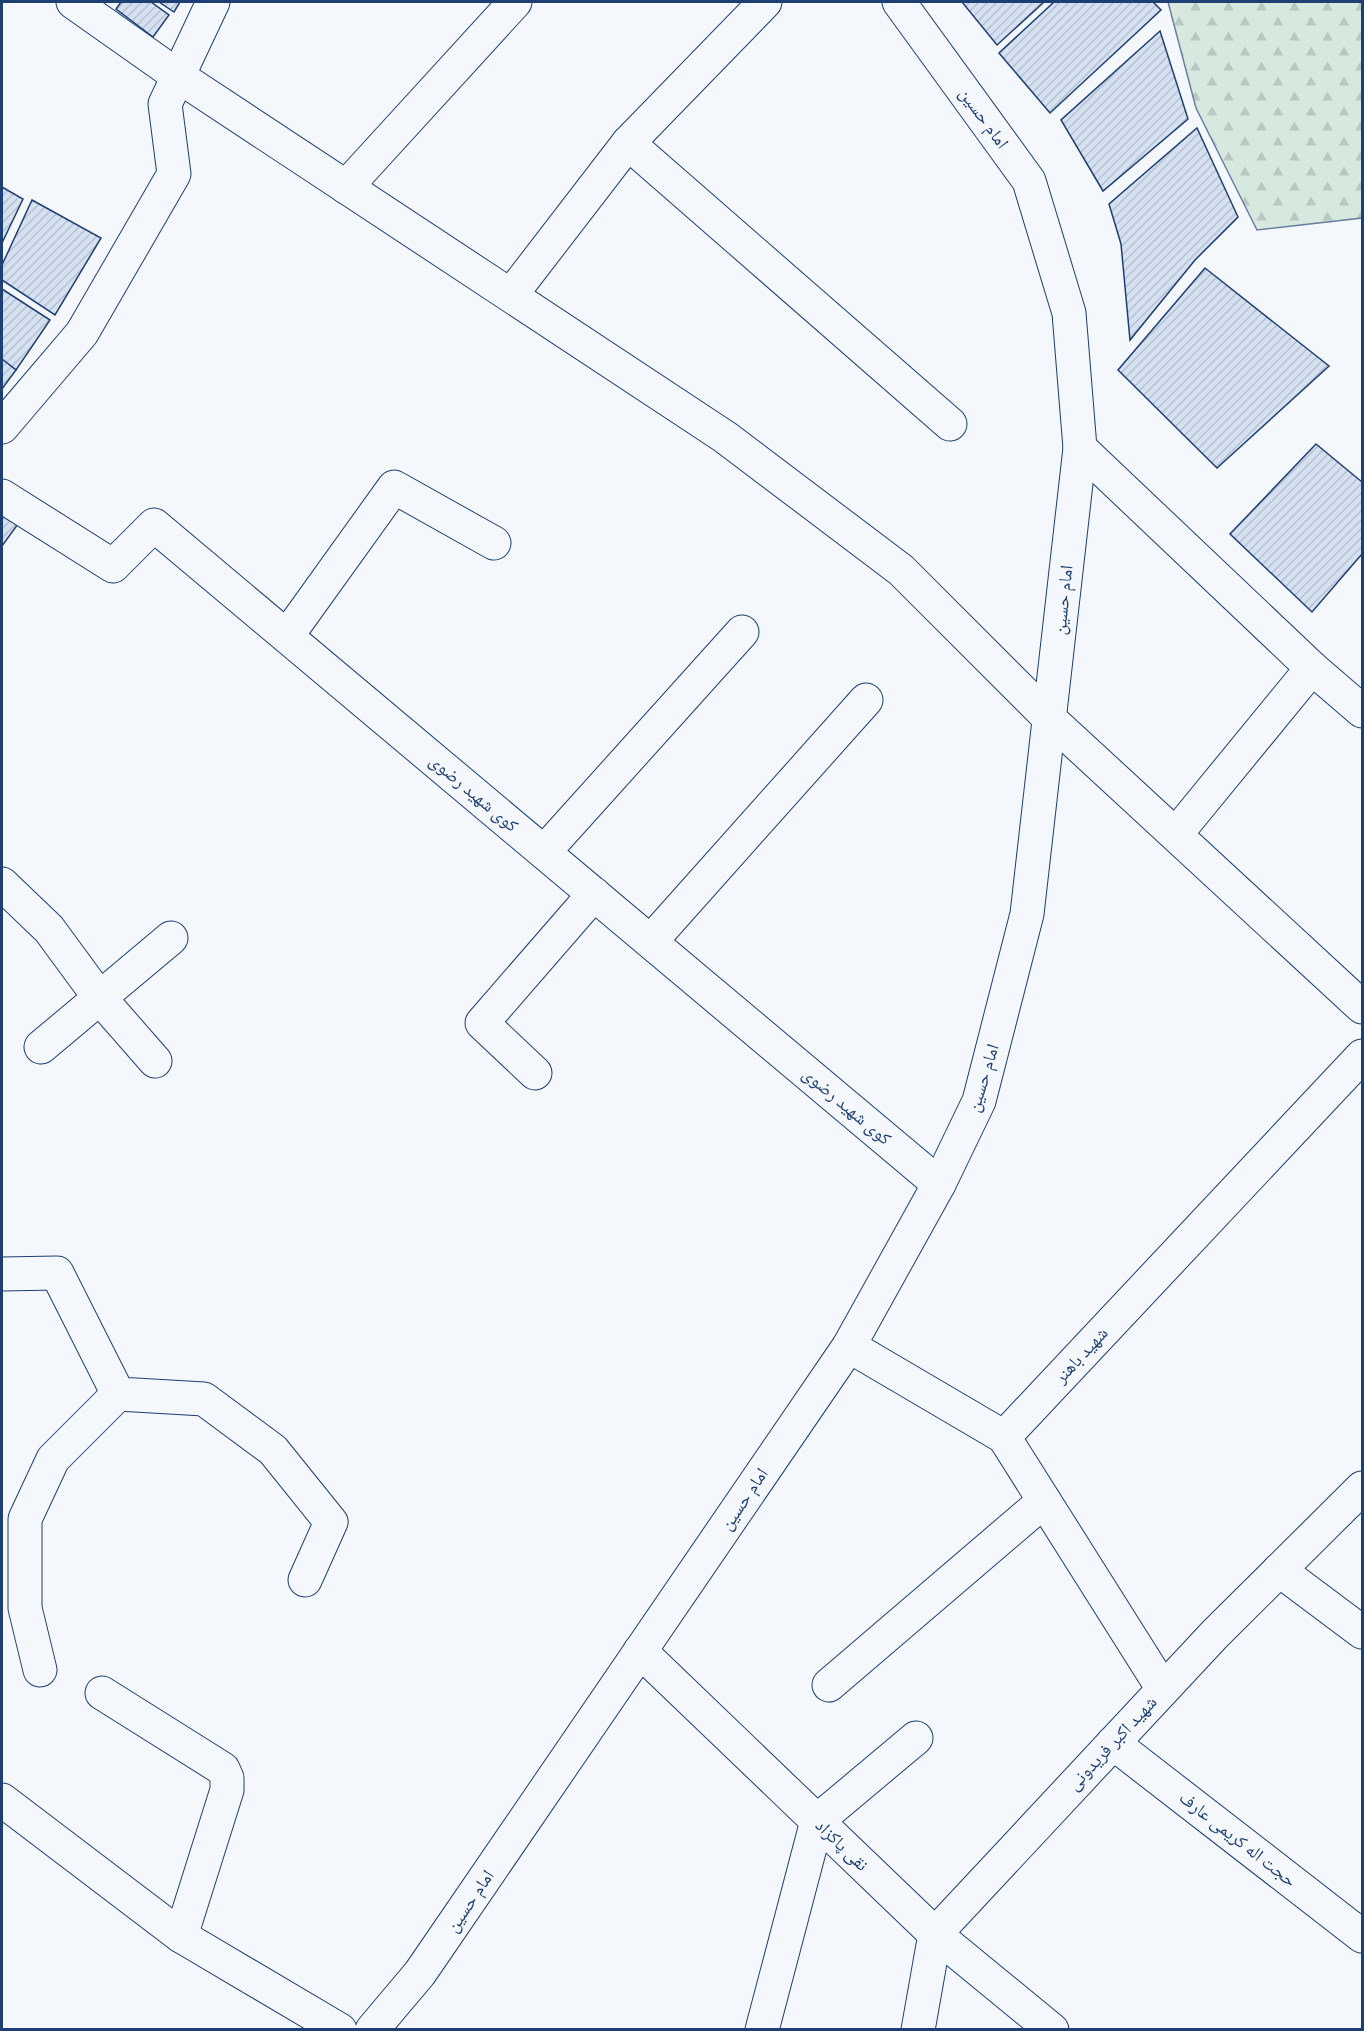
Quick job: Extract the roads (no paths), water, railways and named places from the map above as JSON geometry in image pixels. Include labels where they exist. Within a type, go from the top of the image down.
[{"type":"street","points":[[73,2],[178,76],[725,437],[901,570],[1050,719],[1362,1007]]},
{"type":"street","points":[[2,427],[82,333],[174,174],[165,104],[213,2]]},
{"type":"street","points":[[345,187],[514,2]]},
{"type":"street","points":[[511,295],[628,143],[765,2]]},
{"type":"street","name":"امام حسین","points":[[372,2030],[420,1973],[849,1346],[939,1184],[979,1101],[1027,914],[1080,448],[1069,313],[1029,181],[899,2]]},
{"type":"street","points":[[628,143],[950,424]]},
{"type":"street","points":[[1080,448],[1312,668],[1362,711]]},
{"type":"street","points":[[287,636],[394,487],[494,543]]},
{"type":"street","name":"کوی شهید رضوی","points":[[2,496],[113,566],[154,525],[939,1184]]},
{"type":"street","points":[[544,852],[742,632]]},
{"type":"street","points":[[1176,834],[1312,668]]},
{"type":"street","points":[[651,941],[866,700]]},
{"type":"street","points":[[2,884],[49,929],[99,997],[155,1061]]},
{"type":"street","points":[[535,1073],[482,1023],[594,894]]},
{"type":"street","points":[[41,1047],[171,938]]},
{"type":"street","name":"شهید باهنر","points":[[1004,1437],[1362,1056]]},
{"type":"street","points":[[2,1274],[57,1273],[118,1394]]},
{"type":"street","points":[[849,1346],[1004,1437],[1163,1689]]},
{"type":"street","points":[[40,1670],[25,1608],[25,1520],[53,1460],[118,1394],[204,1400],[273,1450],[332,1522],[305,1580]]},
{"type":"street","name":"شهید اکبر فریدونی","points":[[935,1934],[1215,1634],[1362,1488]]},
{"type":"street","points":[[829,1685],[1044,1501]]},
{"type":"street","points":[[1279,1570],[1362,1632]]},
{"type":"street","name":"نقی پاکزاد","points":[[640,1651],[935,1934],[1052,2030]]},
{"type":"street","points":[[102,1692],[223,1769],[227,1778],[227,1790],[181,1936]]},
{"type":"street","points":[[762,2030],[817,1821],[916,1738]]},
{"type":"street","name":"حجت اله کریمی عارف","points":[[1113,1743],[1362,1936]]},
{"type":"street","points":[[2,1800],[181,1936],[340,2030]]},
{"type":"street","points":[[918,2030],[935,1934]]}]
